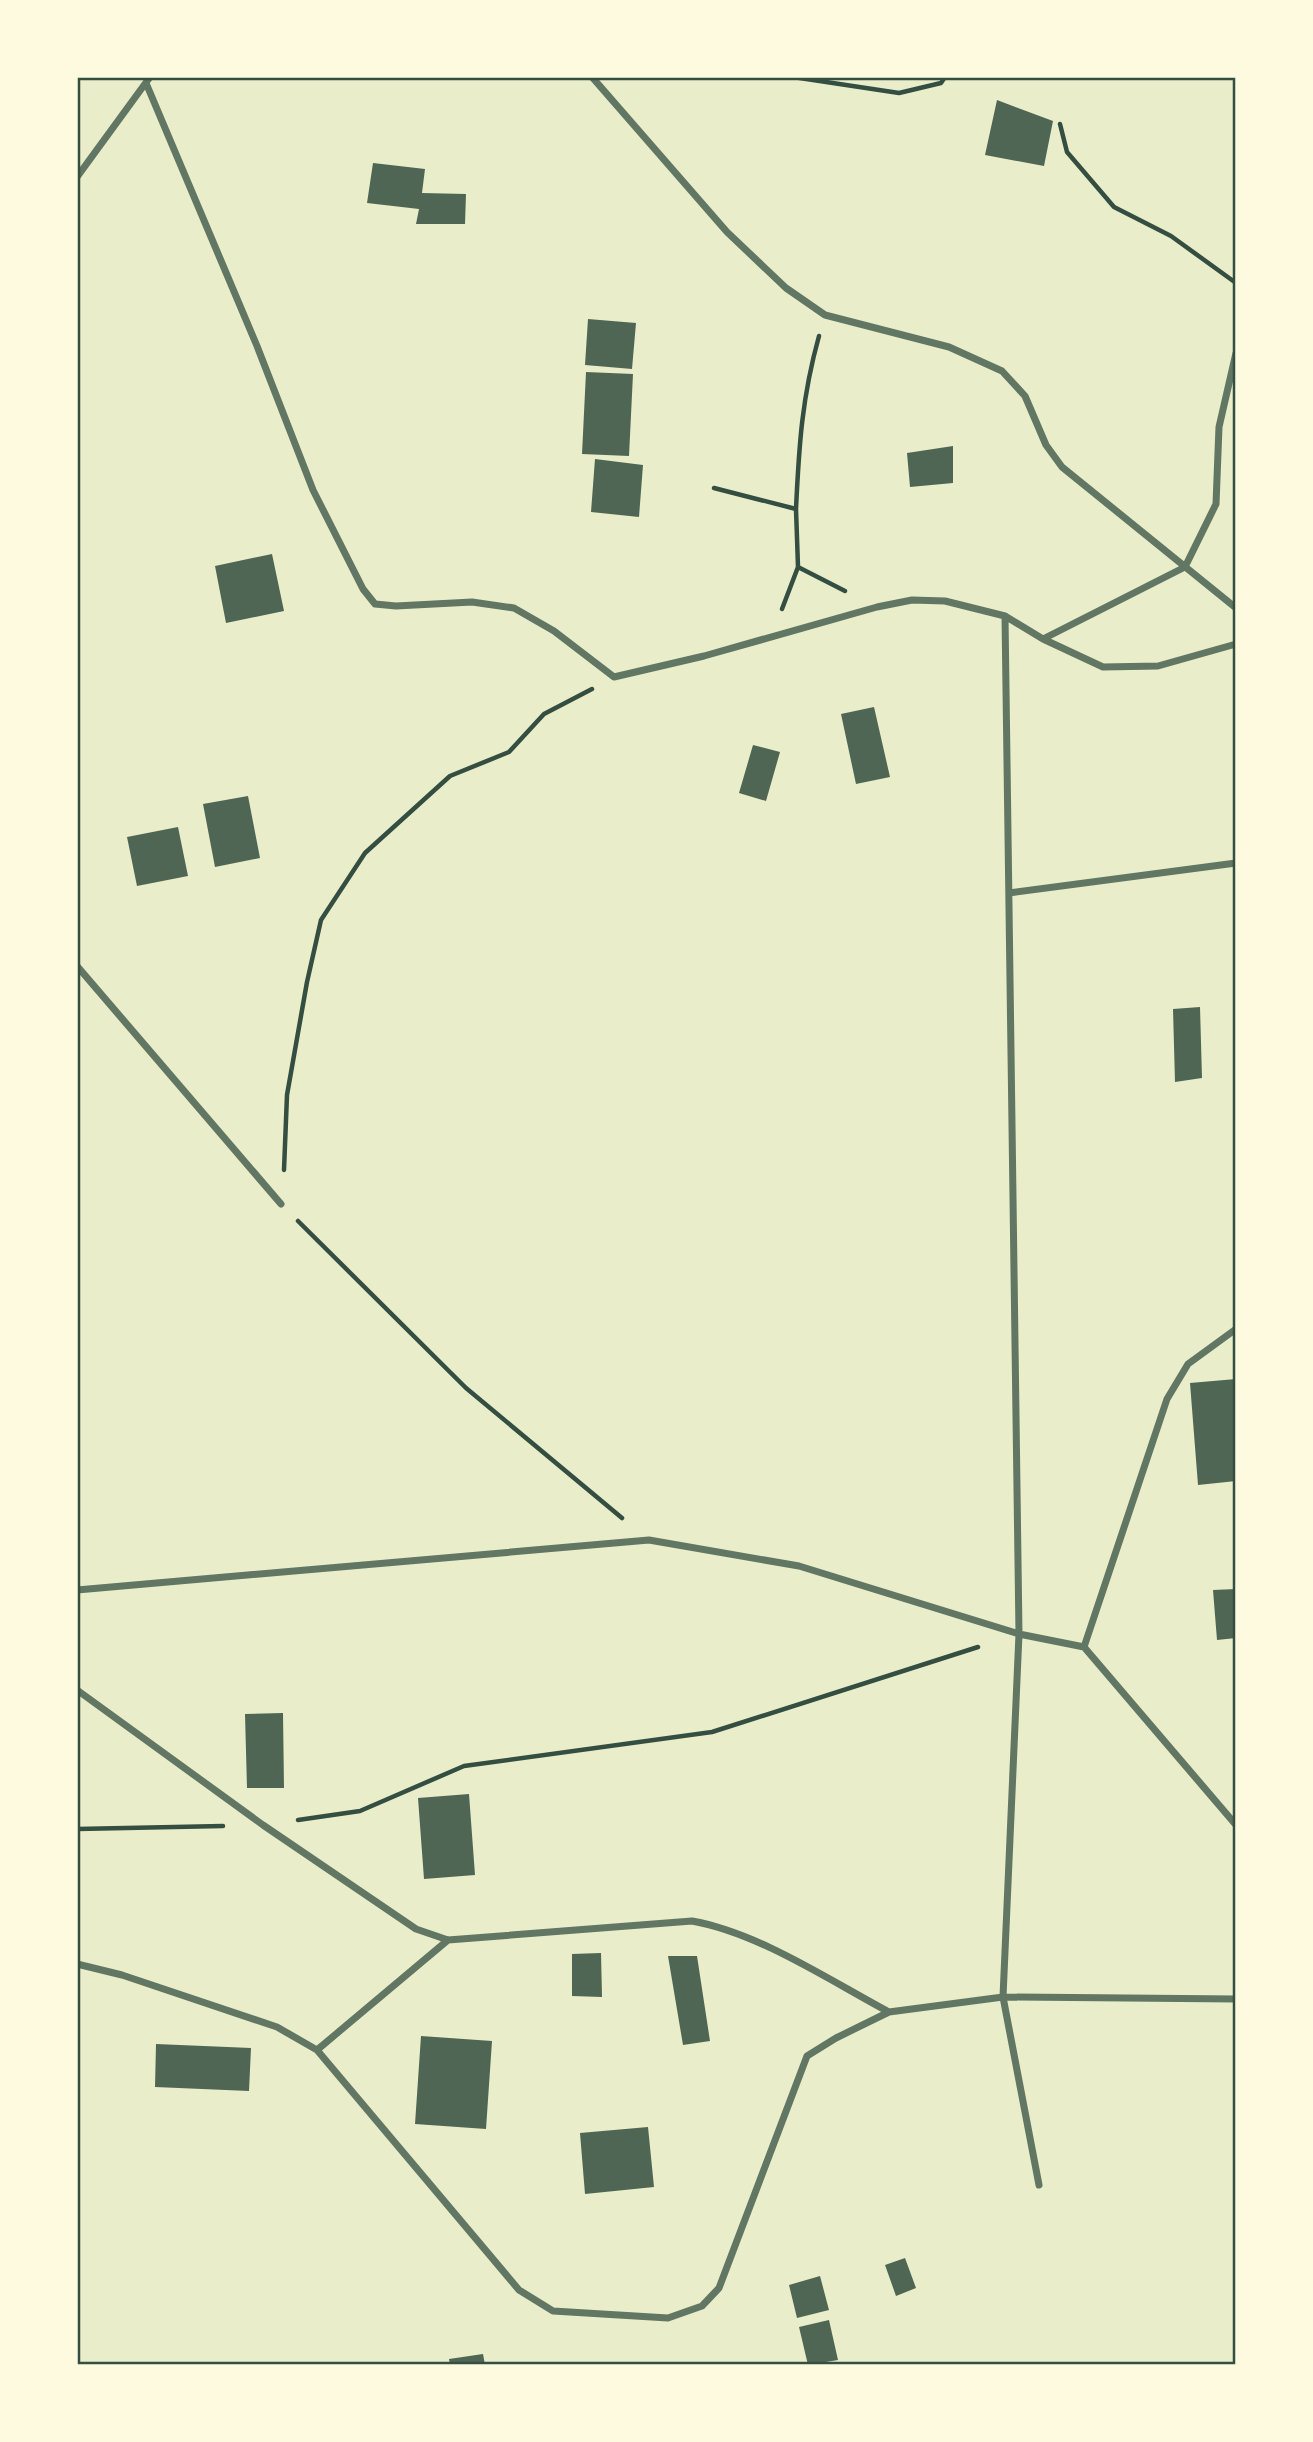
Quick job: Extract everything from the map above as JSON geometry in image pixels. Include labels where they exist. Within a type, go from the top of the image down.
[{"type":"street","points":[[592,77],[727,232],[786,288],[825,314],[949,347],[1002,371],[1025,396],[1046,444],[1062,467],[1236,608]]},
{"type":"street","points":[[77,177],[148,80]]},
{"type":"street","points":[[148,80],[313,490],[363,589],[376,604],[396,607],[472,602],[514,608],[554,631],[614,677],[912,600],[945,601],[1005,616],[1043,639],[1103,667],[1158,666],[1236,644]]},
{"type":"street","points":[[1043,639],[1185,567],[1216,504],[1219,427],[1236,353]]},
{"type":"street","points":[[1005,616],[1019,1634],[1003,1997],[1039,2185]]},
{"type":"street","points":[[1009,893],[1236,863]]},
{"type":"street","points":[[77,966],[281,1204]]},
{"type":"street","points":[[1084,1647],[1167,1399],[1188,1364],[1236,1329]]},
{"type":"street","points":[[77,1590],[649,1541],[799,1566],[1019,1634],[1084,1647],[1236,1825]]},
{"type":"street","points":[[77,1690],[263,1825],[416,1929],[448,1940],[692,1921],[714,1925],[762,1944],[889,2012]]},
{"type":"street","points":[[317,2050],[448,1940]]},
{"type":"street","points":[[77,1964],[122,1975],[277,2027],[317,2050],[519,2290],[553,2311],[668,2318],[702,2306],[719,2288],[807,2056],[836,2038],[889,2012],[1003,1997],[1236,1999]]},
{"type":"path","points":[[793,77],[899,93],[941,83],[945,77]]},
{"type":"path","points":[[1060,124],[1067,152],[1114,207],[1171,236],[1236,283]]},
{"type":"path","points":[[770,638],[798,567],[796,509],[799,436],[807,380],[825,314]]},
{"type":"path","points":[[714,488],[796,509]]},
{"type":"path","points":[[798,567],[877,607]]},
{"type":"path","points":[[614,677],[544,714],[509,752],[450,776],[365,853],[321,920],[287,1095],[281,1204],[466,1388],[649,1541]]},
{"type":"path","points":[[77,1829],[263,1825],[360,1811],[464,1766],[712,1732],[1019,1634]]},
{"type":"building","points":[[997,100],[1053,121],[1044,166],[985,155]]},
{"type":"building","points":[[373,163],[425,169],[422,193],[466,194],[465,224],[416,224],[419,209],[367,203]]},
{"type":"building","points":[[588,319],[636,323],[632,369],[585,365]]},
{"type":"building","points":[[586,372],[633,374],[629,456],[582,454]]},
{"type":"building","points":[[953,446],[953,483],[910,487],[907,453]]},
{"type":"building","points":[[595,459],[643,465],[639,517],[591,512]]},
{"type":"building","points":[[272,554],[284,611],[226,623],[215,566]]},
{"type":"building","points":[[874,707],[890,777],[856,784],[841,714]]},
{"type":"building","points":[[753,745],[780,752],[766,801],[739,793]]},
{"type":"building","points":[[248,796],[260,858],[215,867],[203,804]]},
{"type":"building","points":[[178,827],[188,876],[137,886],[127,837]]},
{"type":"building","points":[[1200,1007],[1202,1078],[1175,1082],[1173,1009]]},
{"type":"building","points":[[1236,1379],[1236,1481],[1198,1485],[1190,1383]]},
{"type":"building","points":[[1236,1589],[1236,1638],[1217,1640],[1213,1590]]},
{"type":"building","points":[[283,1713],[284,1788],[247,1788],[245,1714]]},
{"type":"building","points":[[469,1794],[475,1875],[424,1879],[418,1798]]},
{"type":"building","points":[[601,1953],[602,1997],[572,1996],[572,1954]]},
{"type":"building","points":[[668,1956],[697,1956],[710,2041],[683,2045]]},
{"type":"building","points":[[421,2036],[492,2041],[486,2129],[415,2124]]},
{"type":"building","points":[[156,2044],[251,2048],[249,2091],[155,2087]]},
{"type":"building","points":[[648,2127],[654,2187],[585,2194],[580,2133]]},
{"type":"building","points":[[905,2258],[916,2288],[896,2296],[885,2265]]},
{"type":"building","points":[[820,2276],[829,2310],[797,2318],[789,2285]]},
{"type":"building","points":[[829,2320],[838,2360],[808,2365],[799,2327]]},
{"type":"building","points":[[483,2354],[485,2365],[450,2365],[449,2359]]}]
